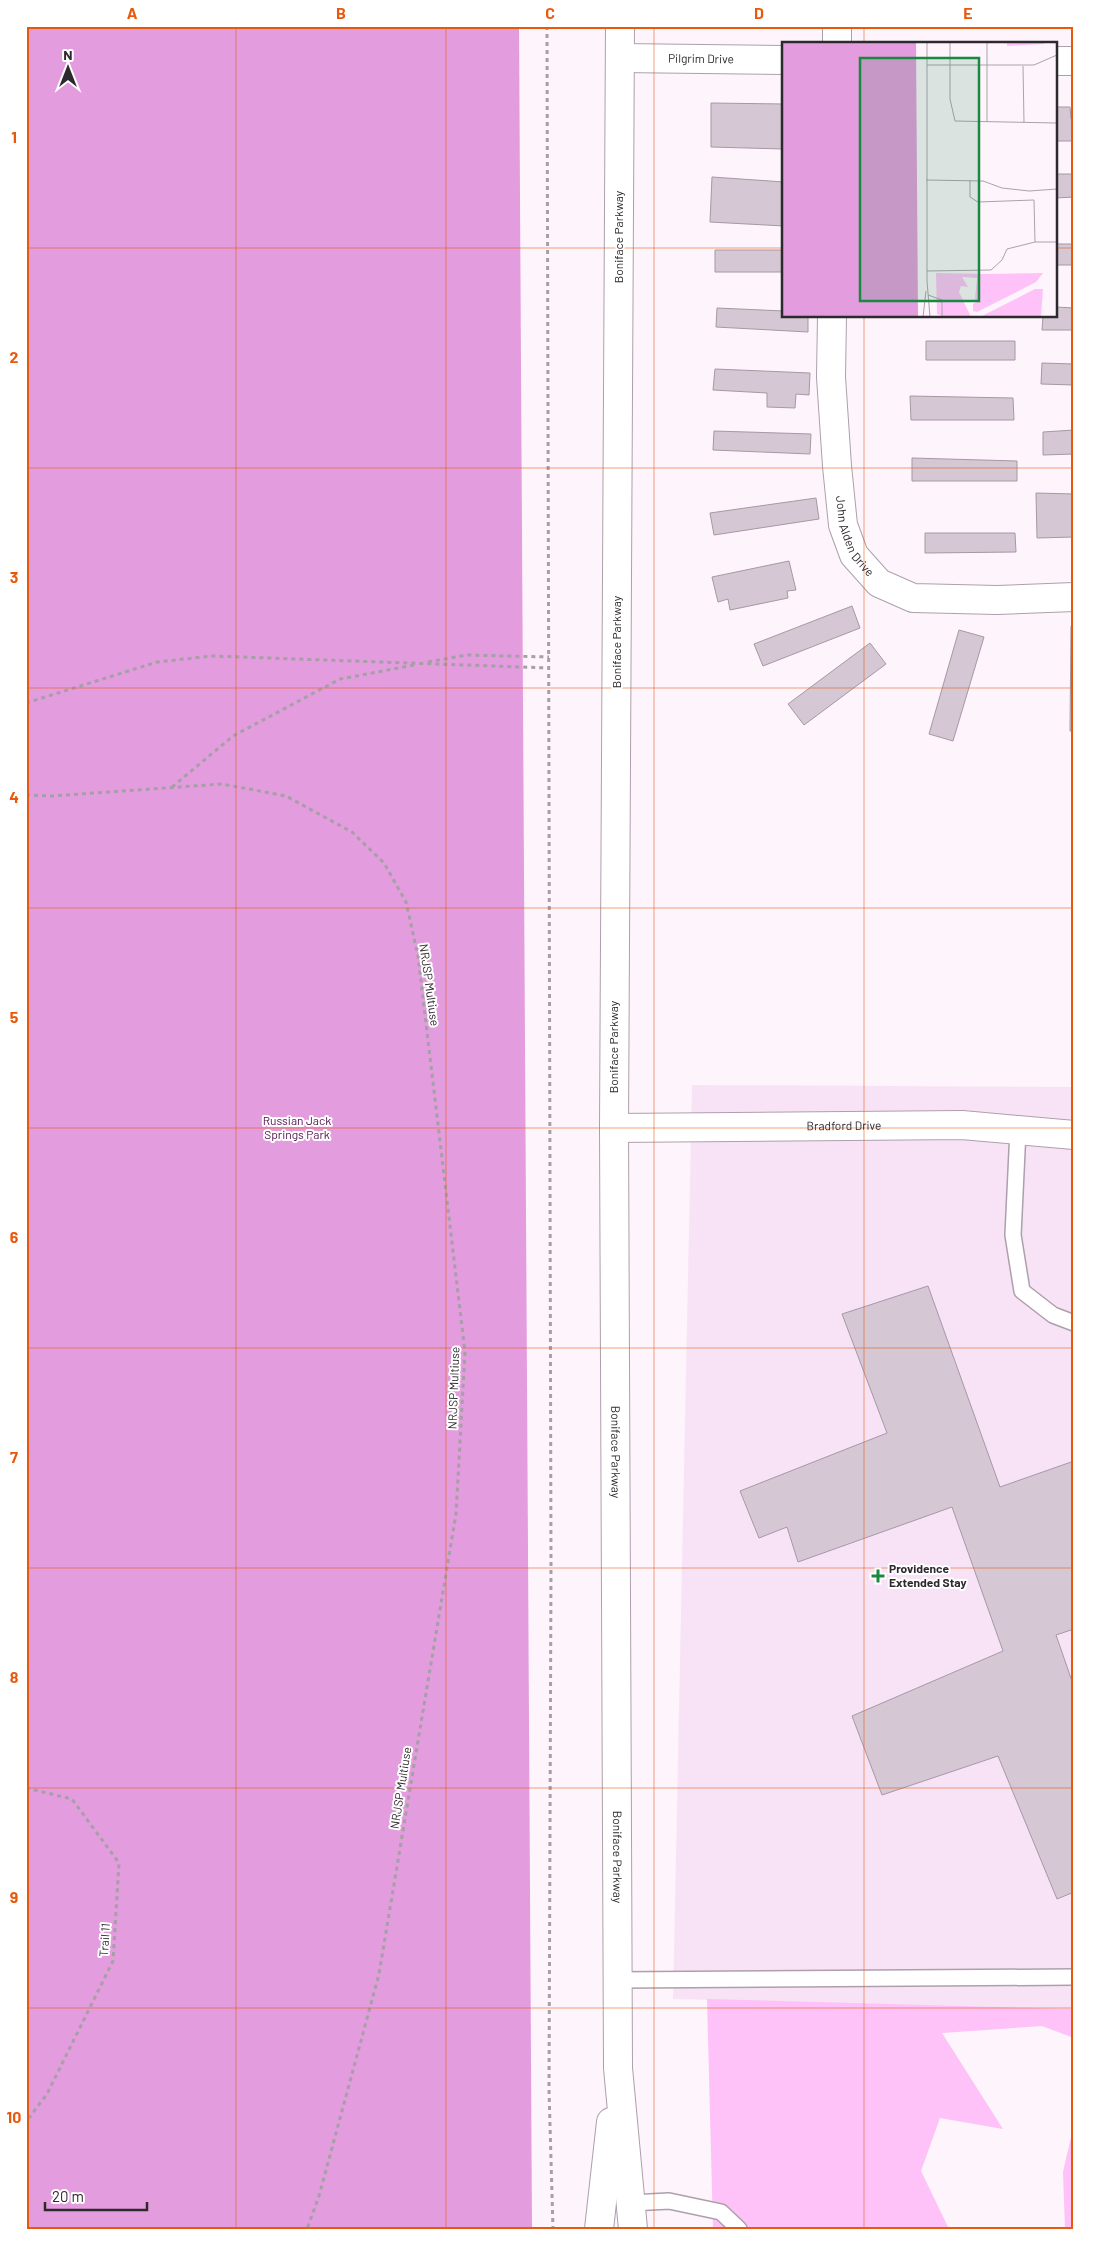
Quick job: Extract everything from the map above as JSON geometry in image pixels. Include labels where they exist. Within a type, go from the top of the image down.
[{"type":"main road","name":"Boniface Parkway","points":[[620,26],[614,1128],[617,1980],[618,2068],[632,2216]]},
{"type":"main road","points":[[837,26],[837,42]]},
{"type":"main road","name":"Pilgrim Drive","points":[[620,58],[782,60]]},
{"type":"main road","points":[[1058,61],[1074,61]]},
{"type":"main road","name":"John Alden Drive","points":[[832,318],[831,377],[843,524],[854,555],[878,583],[913,598],[997,600],[1074,597]]},
{"type":"main road","name":"Bradford Drive","points":[[614,1128],[962,1125],[1074,1135]]},
{"type":"main road","name":"Boniface Parkway","points":[[599,2229],[618,2068]]},
{"type":"lane","points":[[1018,1130],[1013,1236],[1022,1291],[1053,1315],[1074,1323]]},
{"type":"lane","points":[[617,1980],[1074,1977]]},
{"type":"lane","points":[[632,2216],[669,2202],[721,2212],[740,2229]]},
{"type":"path","points":[[547,26],[551,1555],[549,2090],[553,2229]]},
{"type":"path","points":[[172,788],[234,736],[340,679],[467,655],[549,658]]},
{"type":"path","points":[[26,704],[157,662],[212,656],[549,668]]},
{"type":"path","name":"NRJSP Multiuse","points":[[26,795],[52,796],[222,784],[286,796],[352,832],[384,863],[406,902],[418,956],[466,1352],[456,1514],[379,1974],[321,2186],[307,2229]]},
{"type":"path","name":"Trail 11","points":[[26,1788],[72,1799],[119,1862],[113,1961],[47,2094],[26,2122]]},
{"type":"shaded area","name":"Providence Extended Stay","points":[[692,1085],[1074,1087],[1074,2009],[673,1999]]},
{"type":"shaded area","points":[[707,1999],[1074,2009],[1074,2038],[1042,2026],[942,2033],[1003,2129],[940,2118],[921,2171],[949,2229],[713,2229]]},
{"type":"shaded area","points":[[1074,2124],[1074,2229],[1065,2229],[1063,2172]]},
{"type":"green space","name":"Russian Jack Springs Park","points":[[26,26],[519,26],[532,2229],[26,2229]]},
{"type":"building","points":[[711,103],[782,104],[782,149],[711,147]]},
{"type":"building","points":[[1058,107],[1070,107],[1071,119],[1074,119],[1074,141],[1058,141]]},
{"type":"building","points":[[1058,174],[1074,174],[1074,197],[1058,198]]},
{"type":"building","points":[[712,177],[782,182],[782,226],[710,222]]},
{"type":"building","points":[[1058,244],[1074,244],[1074,265],[1058,265]]},
{"type":"building","points":[[715,250],[782,250],[782,272],[715,272]]},
{"type":"building","points":[[1058,307],[1074,308],[1074,330],[1042,330],[1043,318],[1058,318]]},
{"type":"building","points":[[717,308],[782,311],[782,318],[808,318],[808,332],[716,327]]},
{"type":"building","points":[[926,341],[1015,341],[1015,360],[926,360]]},
{"type":"building","points":[[1042,363],[1074,364],[1074,385],[1041,384]]},
{"type":"building","points":[[715,369],[810,373],[809,395],[796,394],[795,408],[767,407],[767,393],[713,390]]},
{"type":"building","points":[[910,396],[1013,398],[1014,420],[911,420]]},
{"type":"building","points":[[1074,430],[1074,454],[1043,455],[1043,432]]},
{"type":"building","points":[[714,431],[811,434],[810,454],[713,450]]},
{"type":"building","points":[[912,458],[1017,461],[1017,481],[912,481]]},
{"type":"building","points":[[1036,493],[1074,494],[1074,537],[1037,538]]},
{"type":"building","points":[[816,498],[819,519],[714,535],[710,513]]},
{"type":"building","points":[[925,533],[1015,533],[1016,552],[925,553]]},
{"type":"building","points":[[789,561],[796,590],[787,591],[788,598],[730,610],[728,599],[718,602],[712,577]]},
{"type":"building","points":[[852,606],[860,628],[763,666],[754,644]]},
{"type":"building","points":[[1071,626],[1074,626],[1074,731],[1070,731]]},
{"type":"building","points":[[959,630],[984,637],[953,741],[929,734]]},
{"type":"building","points":[[870,643],[886,664],[804,725],[788,704]]},
{"type":"building","points":[[928,1286],[1000,1487],[1074,1461],[1074,1629],[1056,1635],[1074,1687],[1074,1892],[1057,1899],[998,1756],[882,1795],[852,1716],[1003,1651],[952,1507],[798,1562],[787,1527],[759,1538],[740,1491],[887,1433],[842,1314]]},
{"type":"place","name":"Providence Extended Stay","points":[[878,1576]]}]
